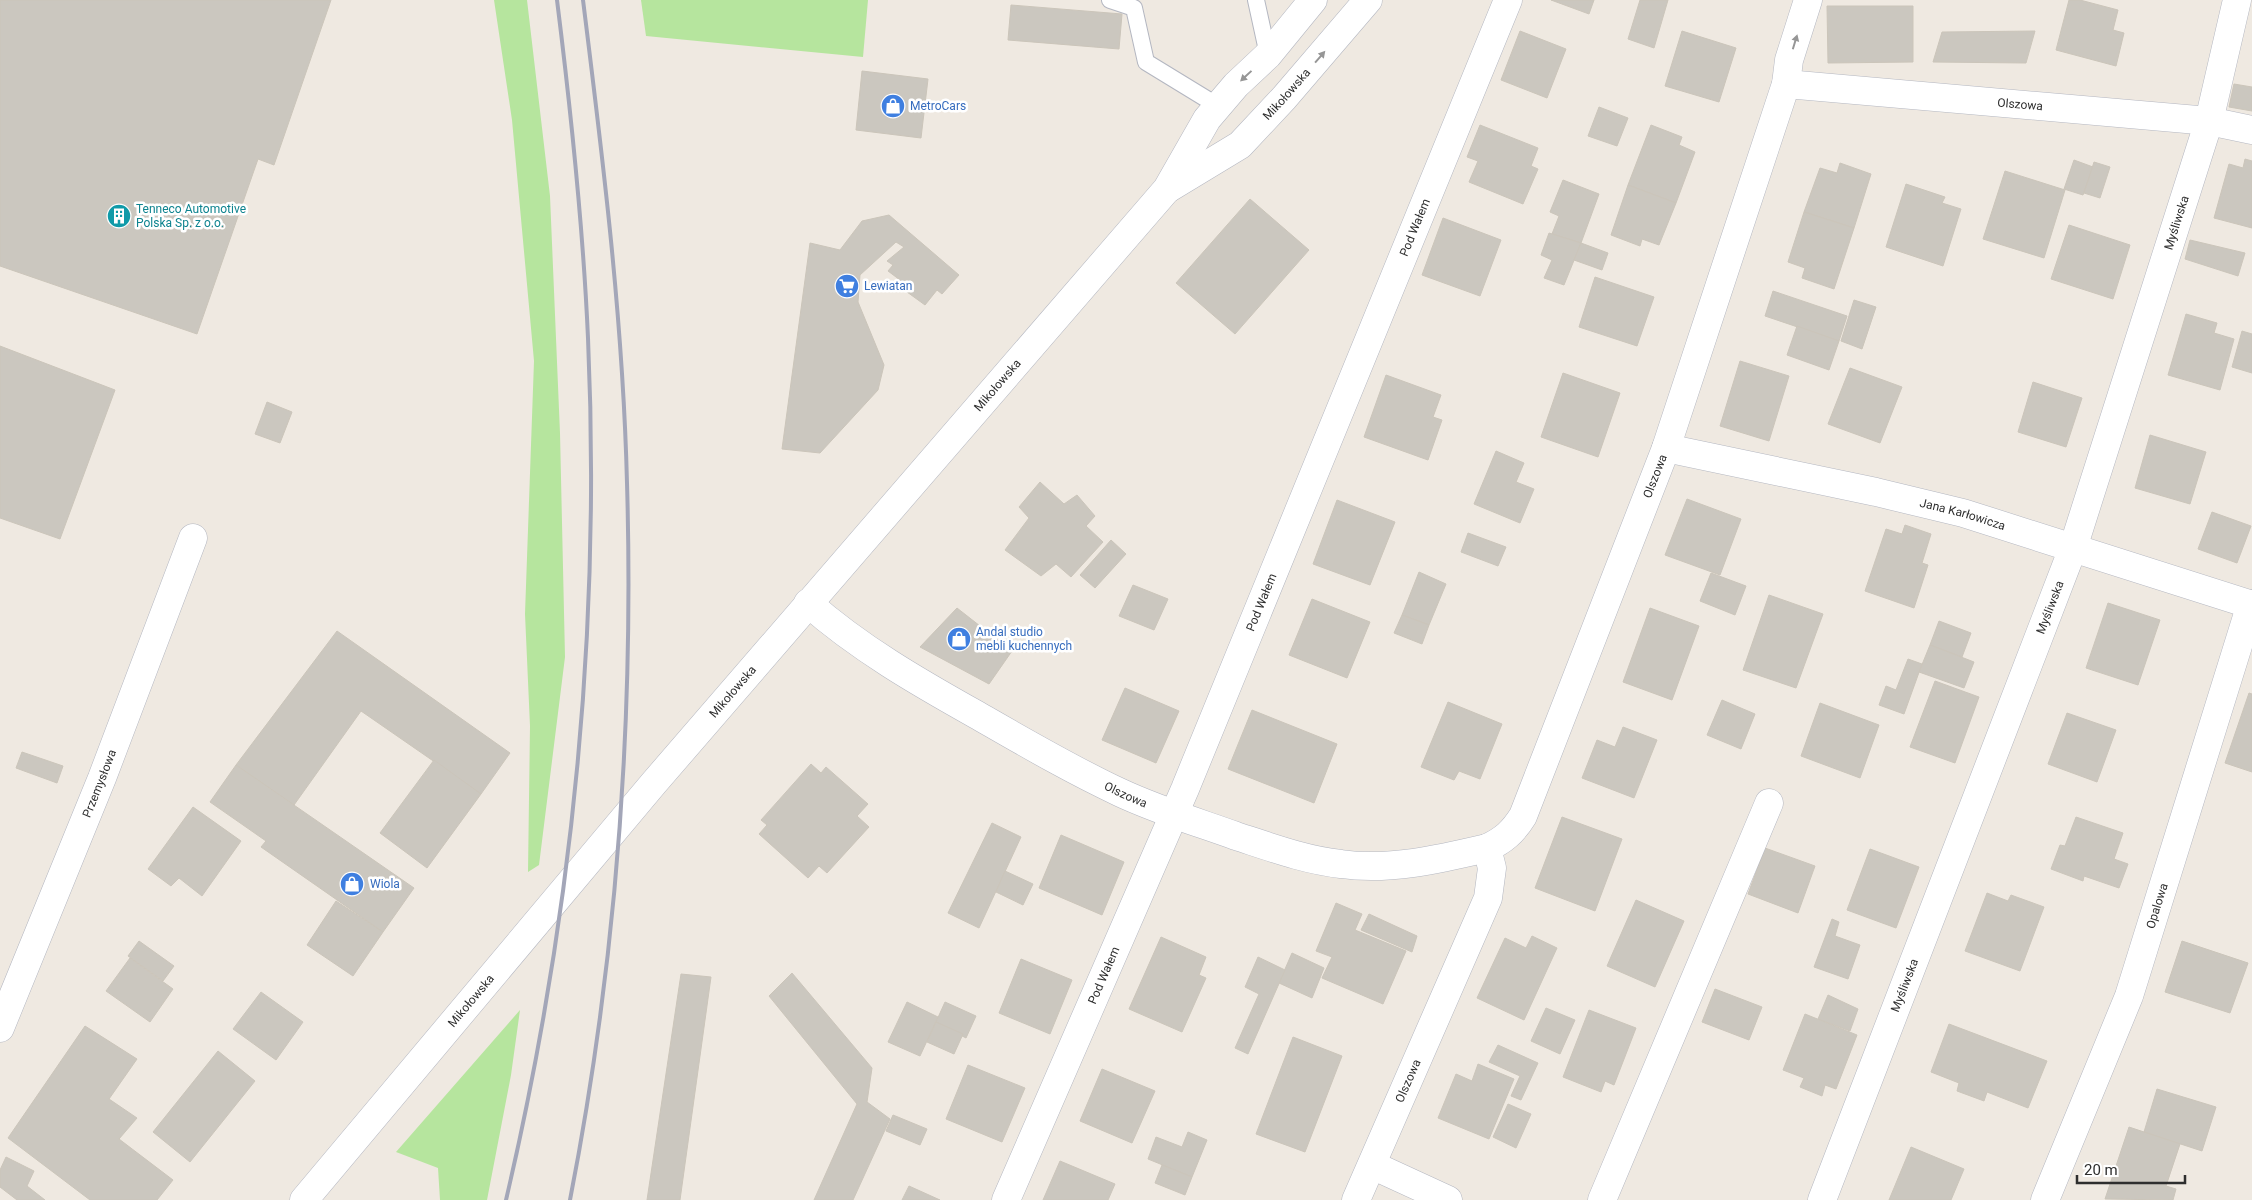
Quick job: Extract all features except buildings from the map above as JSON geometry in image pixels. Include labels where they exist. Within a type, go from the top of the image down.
[{"type":"street","name":"Mikołowska","points":[[304,1200],[499,964],[808,603],[1167,189],[1207,118],[1268,55],[1313,0]]},
{"type":"street","name":"Mikołowska","points":[[1167,189],[1240,145],[1302,79],[1368,0]]},
{"type":"street","name":"Pod Wałem","points":[[1006,1200],[1174,815],[1508,0]]},
{"type":"street","name":"Olszowa","points":[[808,603],[839,629],[912,678],[1069,768],[1121,793],[1174,815],[1280,850],[1342,865],[1382,866],[1447,858],[1486,848],[1502,841],[1514,830],[1523,816],[1666,448],[1786,84],[1789,60],[1808,0]]},
{"type":"street","name":"Myśliwska","points":[[1822,1200],[2073,548],[2209,121],[2237,0]]},
{"type":"street","name":"Olszowa","points":[[1786,84],[2209,121],[2252,130]]},
{"type":"street","name":"Jana Karłowicza","points":[[1666,448],[1905,499],[1963,514],[2251,605]]},
{"type":"street","name":"Przemysłowa","points":[[0,1028],[102,778],[192,538]]},
{"type":"street","name":"Opalowa","points":[[2045,1200],[2129,996],[2251,605]]},
{"type":"street","points":[[1602,1200],[1769,803]]},
{"type":"street","name":"Olszowa","points":[[1356,1200],[1488,898],[1492,868],[1486,848]]},
{"type":"street","points":[[1372,1164],[1448,1200]]},
{"type":"lane","points":[[1110,0],[1134,8],[1146,62],[1218,106]]},
{"type":"lane","points":[[1256,0],[1268,55]]},
{"type":"green space","points":[[494,0],[527,0],[550,196],[560,433],[565,657],[539,865],[528,872],[530,726],[525,614],[534,361],[512,120]]},
{"type":"green space","points":[[641,0],[868,0],[863,57],[646,36]]},
{"type":"green space","points":[[520,1010],[511,1075],[487,1200],[440,1200],[438,1168],[396,1152]]},
{"type":"railway","points":[[506,1200],[529,1094],[564,880],[577,772],[585,664],[590,555],[591,447],[586,296],[576,169],[557,0]]},
{"type":"railway","points":[[570,1200],[586,1111],[610,933],[618,843],[628,663],[627,483],[617,301],[605,180],[583,0]]},
{"type":"place","name":"MetroCars","points":[[893,106]]},
{"type":"place","name":"Tenneco Automotive Polska Sp. z o.o.","points":[[119,216]]},
{"type":"place","name":"Lewiatan","points":[[847,286]]},
{"type":"place","name":"Andal studio mebli kuchennych","points":[[959,639]]},
{"type":"place","name":"Wiola","points":[[352,884]]}]
